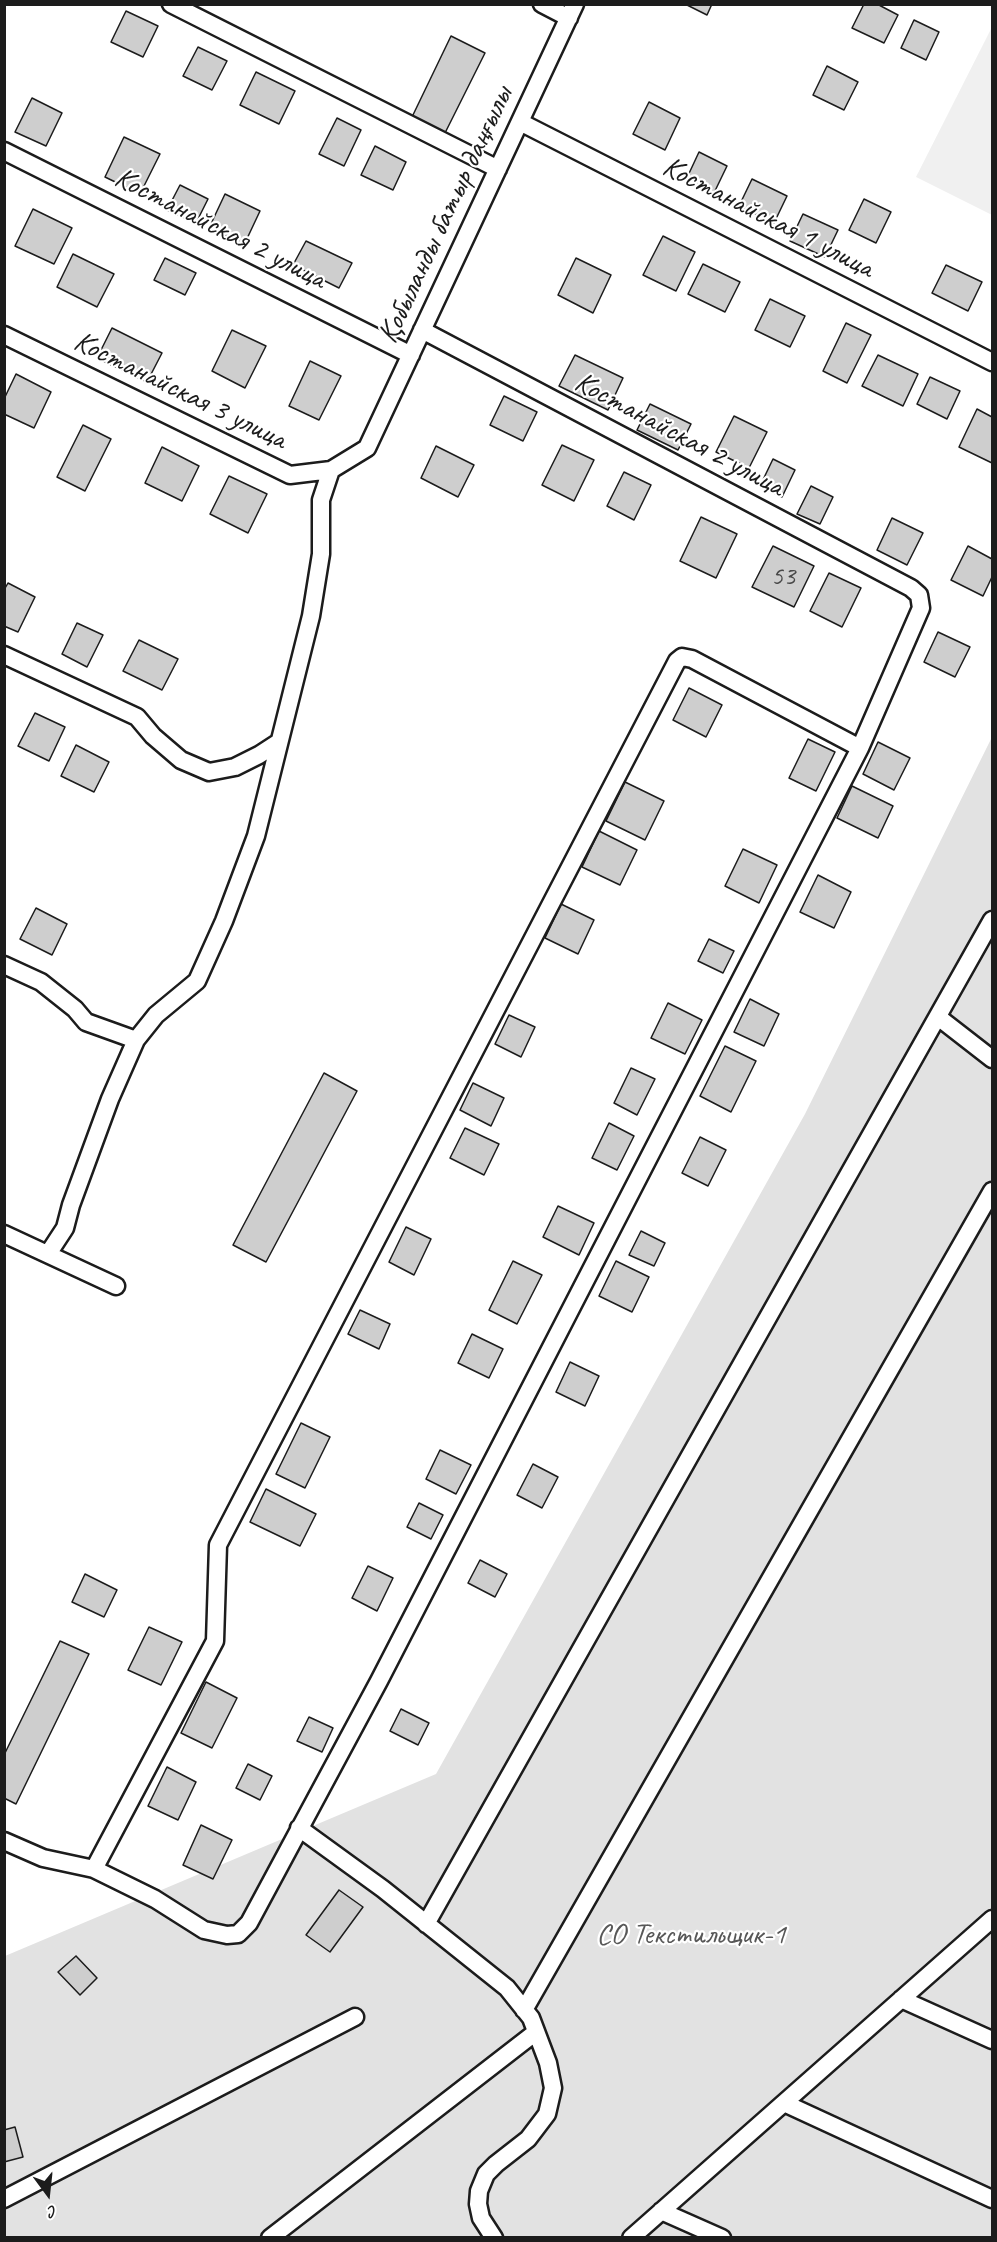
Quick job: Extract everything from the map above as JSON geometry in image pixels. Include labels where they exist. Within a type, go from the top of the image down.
[{"type":"street","points":[[171,4],[498,169]]},
{"type":"street","points":[[542,4],[572,11]]},
{"type":"street","name":"Қобыланды батыр даңғылы","points":[[367,448],[572,11]]},
{"type":"street","name":"Костанайская 1 улица","points":[[520,122],[993,362]]},
{"type":"street","name":"Костанайская 2 улица","points":[[4,151],[411,355]]},
{"type":"street","name":"Костанайская 2 улица","points":[[422,330],[911,588],[919,595],[921,608],[860,748]]},
{"type":"street","name":"Костанайская 3 улица","points":[[4,335],[290,475],[332,470],[367,448]]},
{"type":"street","points":[[48,1254],[65,1228],[71,1205],[110,1099],[136,1040],[156,1015],[197,981],[224,921],[256,836],[311,616],[321,554],[321,500],[332,470]]},
{"type":"street","points":[[4,655],[137,717],[153,736],[181,760],[209,772],[235,766],[259,755],[279,742]]},
{"type":"street","points":[[4,1841],[43,1858],[94,1869],[155,1899],[204,1930],[227,1935],[238,1934],[249,1923],[379,1681],[860,748],[692,659],[682,657],[676,661],[218,1545],[215,1641],[94,1869]]},
{"type":"street","points":[[426,1924],[993,920]]},
{"type":"street","points":[[4,965],[41,982],[75,1009],[86,1022],[136,1040]]},
{"type":"street","points":[[938,1017],[993,1059]]},
{"type":"street","points":[[524,2010],[993,1191]]},
{"type":"street","points":[[4,1234],[116,1286]]},
{"type":"street","points":[[299,1828],[383,1889],[507,1988],[531,2018],[548,2063],[553,2088],[547,2114],[528,2139],[486,2174],[478,2191],[481,2218],[494,2238]]},
{"type":"street","points":[[631,2238],[993,1919]]},
{"type":"street","points":[[901,1999],[993,2040]]},
{"type":"street","points":[[4,2199],[356,2018]]},
{"type":"street","points":[[270,2238],[536,2032]]},
{"type":"street","points":[[784,2103],[993,2199]]},
{"type":"street","points":[[661,2211],[722,2238]]},
{"type":"shaded area","points":[[992,27],[992,215],[916,177]]},
{"type":"green space","name":"СО Текстильщик-1","points":[[992,737],[992,2237],[5,2238],[5,1956],[436,1774],[805,1114]]},
{"type":"building","points":[[685,4],[712,4],[707,15]]},
{"type":"building","points":[[864,4],[877,4],[898,15],[884,43],[852,28]]},
{"type":"building","points":[[126,11],[158,26],[143,57],[111,42]]},
{"type":"building","points":[[914,20],[939,32],[926,60],[901,48]]},
{"type":"building","points":[[451,36],[485,53],[445,133],[412,117]]},
{"type":"building","points":[[198,47],[227,61],[212,90],[183,76]]},
{"type":"building","points":[[827,66],[858,82],[844,110],[813,95]]},
{"type":"building","points":[[256,72],[295,91],[279,124],[240,105]]},
{"type":"building","points":[[32,98],[62,113],[46,146],[15,132]]},
{"type":"building","points":[[649,102],[680,118],[665,150],[633,134]]},
{"type":"building","points":[[337,118],[361,130],[344,166],[319,154]]},
{"type":"building","points":[[124,137],[160,154],[140,194],[105,177]]},
{"type":"building","points":[[375,146],[406,162],[393,190],[361,175]]},
{"type":"building","points":[[699,152],[727,166],[713,195],[685,182]]},
{"type":"building","points":[[752,179],[787,196],[774,223],[739,206]]},
{"type":"building","points":[[180,185],[208,199],[196,223],[167,210]]},
{"type":"building","points":[[225,194],[260,211],[244,245],[209,228]]},
{"type":"building","points":[[864,199],[891,212],[876,243],[849,230]]},
{"type":"building","points":[[33,209],[72,228],[54,264],[15,246]]},
{"type":"building","points":[[803,214],[838,230],[825,257],[790,241]]},
{"type":"building","points":[[663,236],[695,252],[676,291],[643,275]]},
{"type":"building","points":[[306,241],[352,263],[339,288],[293,265]]},
{"type":"building","points":[[73,254],[114,274],[97,307],[57,287]]},
{"type":"building","points":[[165,258],[196,273],[185,295],[154,280]]},
{"type":"building","points":[[576,258],[611,275],[593,313],[558,295]]},
{"type":"building","points":[[703,264],[740,282],[725,312],[688,294]]},
{"type":"building","points":[[946,265],[982,282],[968,311],[932,293]]},
{"type":"building","points":[[770,299],[805,316],[790,347],[755,330]]},
{"type":"building","points":[[846,323],[871,335],[847,383],[823,371]]},
{"type":"building","points":[[112,328],[162,353],[147,382],[97,358]]},
{"type":"building","points":[[232,330],[266,346],[245,388],[212,371]]},
{"type":"building","points":[[575,355],[623,378],[608,410],[559,386]]},
{"type":"building","points":[[878,355],[918,374],[903,406],[862,386]]},
{"type":"building","points":[[310,361],[341,376],[319,420],[289,406]]},
{"type":"building","points":[[16,374],[51,392],[34,428],[4,414],[4,399]]},
{"type":"building","points":[[930,377],[960,391],[947,419],[917,404]]},
{"type":"building","points":[[504,396],[537,412],[523,441],[490,425]]},
{"type":"building","points":[[650,404],[691,424],[678,450],[637,430]]},
{"type":"building","points":[[977,409],[992,417],[992,463],[959,447]]},
{"type":"building","points":[[734,416],[767,432],[749,468],[716,452]]},
{"type":"building","points":[[83,425],[111,439],[85,491],[57,477]]},
{"type":"building","points":[[562,445],[594,460],[574,501],[542,485]]},
{"type":"building","points":[[436,446],[474,465],[458,497],[421,478]]},
{"type":"building","points":[[162,447],[199,466],[182,501],[145,483]]},
{"type":"building","points":[[773,459],[795,470],[782,497],[760,486]]},
{"type":"building","points":[[624,472],[651,485],[634,520],[607,506]]},
{"type":"building","points":[[229,476],[267,494],[248,533],[210,514]]},
{"type":"building","points":[[811,486],[833,497],[820,524],[797,514]]},
{"type":"building","points":[[701,517],[737,534],[716,578],[680,561]]},
{"type":"building","points":[[892,518],[923,533],[907,565],[877,550]]},
{"type":"building","points":[[773,546],[814,566],[794,607],[752,587]]},
{"type":"building","points":[[968,546],[992,559],[992,577],[983,596],[951,580]]},
{"type":"building","points":[[829,573],[861,588],[842,627],[810,611]]},
{"type":"building","points":[[8,583],[35,597],[18,632],[4,626],[4,590]]},
{"type":"building","points":[[77,623],[103,635],[87,667],[62,654]]},
{"type":"building","points":[[938,632],[970,647],[955,677],[924,662]]},
{"type":"building","points":[[139,640],[178,659],[162,690],[123,671]]},
{"type":"building","points":[[689,688],[722,705],[706,737],[673,720]]},
{"type":"building","points":[[35,713],[65,727],[49,761],[18,746]]},
{"type":"building","points":[[808,739],[835,752],[816,791],[789,778]]},
{"type":"building","points":[[878,742],[910,758],[894,790],[863,774]]},
{"type":"building","points":[[76,745],[109,762],[94,792],[61,776]]},
{"type":"building","points":[[625,782],[664,801],[645,840],[606,821]]},
{"type":"building","points":[[852,786],[893,806],[878,838],[837,818]]},
{"type":"building","points":[[599,831],[637,850],[620,885],[582,867]]},
{"type":"building","points":[[743,849],[777,865],[759,903],[725,886]]},
{"type":"building","points":[[818,875],[851,892],[834,928],[800,912]]},
{"type":"building","points":[[561,904],[594,920],[578,954],[545,938]]},
{"type":"building","points":[[36,908],[67,924],[52,955],[20,939]]},
{"type":"building","points":[[709,939],[734,951],[723,973],[698,961]]},
{"type":"building","points":[[750,999],[779,1014],[764,1046],[734,1032]]},
{"type":"building","points":[[668,1003],[702,1020],[685,1054],[651,1038]]},
{"type":"building","points":[[509,1015],[535,1027],[521,1057],[495,1044]]},
{"type":"building","points":[[725,1046],[756,1061],[731,1112],[700,1096]]},
{"type":"building","points":[[631,1068],[655,1079],[637,1115],[614,1103]]},
{"type":"building","points":[[324,1073],[357,1091],[266,1262],[233,1245]]},
{"type":"building","points":[[473,1083],[504,1098],[491,1126],[460,1110]]},
{"type":"building","points":[[609,1123],[634,1136],[617,1170],[592,1158]]},
{"type":"building","points":[[465,1128],[499,1144],[484,1175],[450,1158]]},
{"type":"building","points":[[700,1137],[726,1150],[708,1186],[682,1173]]},
{"type":"building","points":[[558,1206],[594,1223],[579,1255],[543,1237]]},
{"type":"building","points":[[406,1227],[431,1239],[414,1275],[389,1262]]},
{"type":"building","points":[[641,1231],[665,1243],[654,1266],[629,1255]]},
{"type":"building","points":[[513,1261],[542,1275],[517,1324],[489,1310]]},
{"type":"building","points":[[616,1261],[649,1277],[632,1312],[599,1296]]},
{"type":"building","points":[[360,1310],[390,1324],[379,1349],[348,1334]]},
{"type":"building","points":[[472,1334],[503,1349],[489,1378],[458,1363]]},
{"type":"building","points":[[570,1362],[599,1376],[585,1406],[556,1392]]},
{"type":"building","points":[[301,1423],[330,1437],[305,1488],[276,1474]]},
{"type":"building","points":[[440,1450],[471,1465],[456,1494],[426,1479]]},
{"type":"building","points":[[533,1464],[558,1477],[542,1508],[517,1495]]},
{"type":"building","points":[[266,1489],[316,1514],[300,1546],[250,1522]]},
{"type":"building","points":[[419,1503],[443,1515],[431,1539],[407,1527]]},
{"type":"building","points":[[480,1560],[507,1574],[495,1597],[468,1583]]},
{"type":"building","points":[[368,1566],[393,1578],[377,1611],[352,1598]]},
{"type":"building","points":[[85,1574],[117,1590],[104,1617],[72,1602]]},
{"type":"building","points":[[149,1627],[182,1642],[161,1685],[128,1670]]},
{"type":"building","points":[[60,1641],[89,1654],[16,1804],[4,1798],[4,1755]]},
{"type":"building","points":[[206,1682],[237,1698],[212,1748],[181,1733]]},
{"type":"building","points":[[401,1709],[429,1723],[418,1745],[390,1731]]},
{"type":"building","points":[[309,1717],[333,1728],[322,1752],[297,1741]]},
{"type":"building","points":[[248,1764],[272,1776],[260,1800],[236,1788]]},
{"type":"building","points":[[167,1767],[196,1782],[178,1820],[148,1806]]},
{"type":"building","points":[[201,1825],[232,1840],[213,1879],[183,1865]]},
{"type":"building","points":[[339,1890],[363,1907],[330,1952],[306,1935]]},
{"type":"building","points":[[76,1956],[97,1978],[80,1995],[58,1972]]},
{"type":"building","points":[[15,2127],[23,2157],[4,2162],[4,2130]]}]
